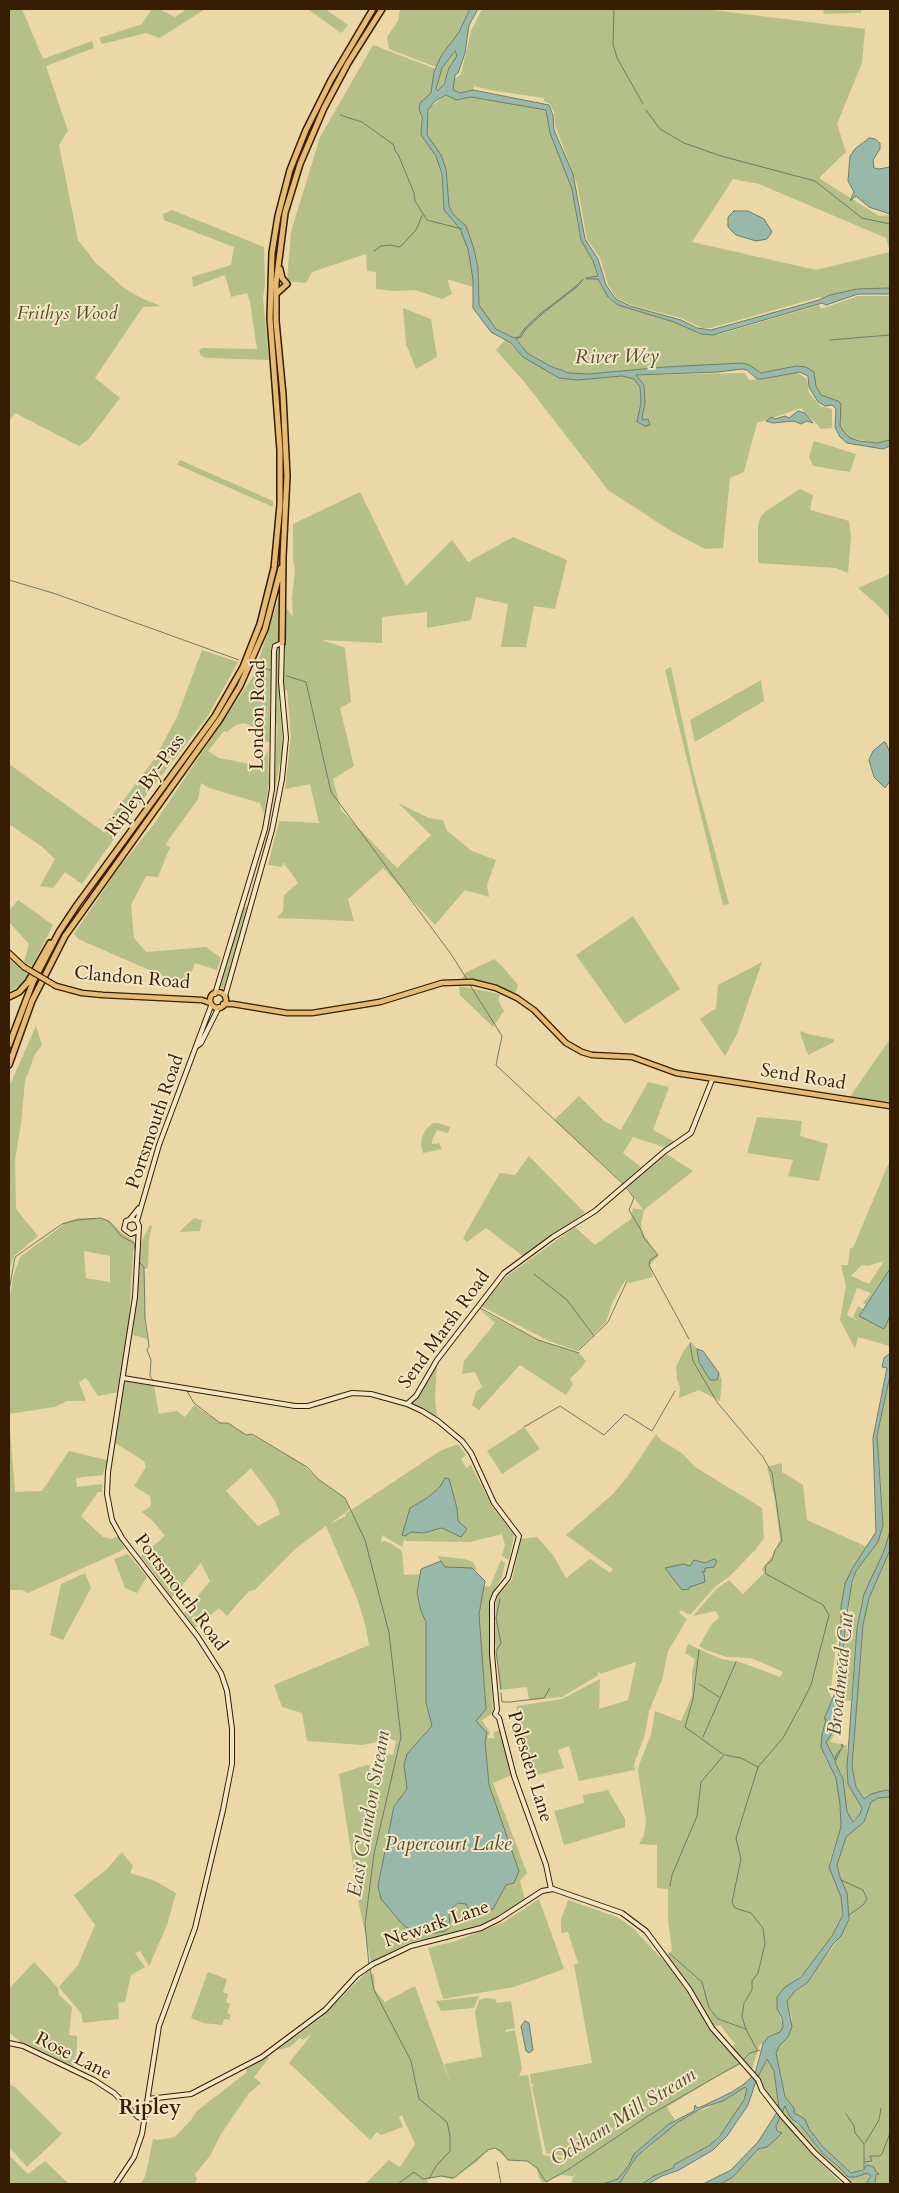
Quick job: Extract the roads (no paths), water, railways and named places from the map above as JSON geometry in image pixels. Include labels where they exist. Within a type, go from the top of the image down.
[{"type":"highway","points":[[354,38],[370,9]]},
{"type":"highway","points":[[354,38],[374,9]]},
{"type":"highway","points":[[282,643],[283,557],[287,476],[276,294],[288,200],[307,145],[338,80],[382,9]]},
{"type":"highway","name":"Ripley By-Pass","points":[[9,1045],[33,982],[59,932],[215,716],[234,684],[250,651],[260,624],[274,568],[279,533],[280,450],[270,318],[272,254],[278,216],[285,186],[298,150],[331,80],[354,38]]},
{"type":"highway","points":[[276,294],[288,284],[281,277],[280,251]]},
{"type":"highway","name":"Ripley By-Pass","points":[[9,1065],[32,1001],[64,936],[220,719],[240,686],[266,629],[283,557]]},
{"type":"highway","points":[[9,997],[25,986],[45,950],[59,932]]},
{"type":"main road","name":"London Road","points":[[212,1000],[258,856],[268,813],[272,789],[274,651],[275,646],[282,643],[281,682],[286,738],[282,779],[272,830],[226,997]]},
{"type":"main road","name":"Clandon Road","points":[[9,953],[24,967],[57,986],[82,993],[103,996],[212,1000]]},
{"type":"main road","name":"Send Road","points":[[212,1000],[221,1006],[233,1004],[278,1012],[312,1013],[380,1002],[442,983],[469,982],[496,988],[517,998],[534,1010],[566,1043],[582,1052],[603,1056],[632,1057],[676,1073],[712,1080],[890,1106]]},
{"type":"main road","points":[[212,1000],[221,992],[233,1004]]},
{"type":"main road","points":[[221,1006],[226,997]]},
{"type":"main road","name":"Portsmouth Road","points":[[197,1047],[197,1040],[212,1000]]},
{"type":"main road","name":"Portsmouth Road","points":[[116,2184],[138,2148],[145,2120],[159,2026],[191,1940],[218,1833],[231,1771],[233,1735],[227,1691],[218,1666],[117,1530],[110,1515],[107,1482],[123,1378],[138,1258],[139,1225],[136,1221],[159,1145],[197,1047],[221,1006]]},
{"type":"main road","name":"Send Marsh Road","points":[[123,1378],[295,1406],[308,1406],[342,1395],[360,1392],[407,1404],[416,1396],[438,1359],[504,1274],[553,1237],[595,1211],[665,1151],[691,1133],[712,1080]]},
{"type":"main road","name":"Portsmouth Road","points":[[130,1219],[141,1206]]},
{"type":"main road","points":[[136,1221],[130,1219],[125,1222],[124,1226],[125,1231],[130,1234],[138,1245]]},
{"type":"main road","points":[[130,1234],[138,1231]]},
{"type":"main road","name":"Polesden Lane","points":[[407,1404],[438,1421],[462,1441],[470,1453],[494,1503],[519,1536],[508,1578],[498,1590],[492,1602],[493,1670],[497,1710],[495,1714],[499,1718],[514,1776],[546,1866],[551,1889]]},
{"type":"main road","points":[[551,1889],[619,1911],[640,1925],[682,1980],[712,2028],[758,2080],[783,2117],[815,2153],[849,2184]]},
{"type":"main road","name":"Newark Lane","points":[[148,2099],[192,2093],[262,2057],[324,2010],[366,1967],[412,1946],[481,1928],[542,1891],[551,1889]]},
{"type":"main road","name":"Rose Lane","points":[[9,2043],[23,2046],[102,2085],[120,2098],[138,2117],[145,2120]]},
{"type":"water","points":[[470,9],[478,9],[469,25],[465,53],[458,73],[455,75],[453,90],[460,93],[473,90],[549,105],[553,115],[554,130],[573,174],[585,239],[598,259],[606,285],[616,299],[630,306],[681,320],[697,328],[711,330],[819,300],[830,295],[857,289],[890,288],[890,294],[858,294],[826,305],[822,303],[713,335],[701,334],[674,322],[618,305],[608,297],[598,279],[586,279],[598,276],[593,261],[581,240],[572,189],[550,133],[546,110],[471,97],[456,100],[446,95],[435,101],[428,110],[427,135],[441,155],[446,169],[449,206],[453,214],[466,226],[474,249],[478,268],[479,305],[496,329],[514,338],[519,337],[525,328],[540,314],[583,279],[578,286],[542,314],[526,329],[521,337],[516,339],[527,353],[550,366],[569,373],[588,374],[742,363],[761,373],[796,366],[806,367],[814,372],[816,386],[821,395],[838,401],[841,404],[840,426],[850,438],[877,443],[890,440],[890,446],[883,449],[847,443],[840,437],[835,427],[836,409],[832,405],[825,406],[818,402],[809,387],[808,376],[800,372],[762,379],[757,379],[747,370],[742,369],[718,372],[636,375],[644,385],[645,403],[642,417],[643,420],[648,419],[650,425],[645,426],[637,422],[641,403],[640,387],[634,379],[622,376],[578,380],[559,378],[523,357],[511,343],[491,332],[473,308],[473,279],[468,249],[460,229],[444,210],[442,174],[436,156],[421,135],[422,117],[419,109],[420,103],[431,93],[434,72],[441,56],[459,32]],"holes":[[[455,51],[457,56],[449,68],[444,84],[438,91],[436,89],[442,68]]]},
{"type":"water","points":[[869,138],[875,139],[880,143],[880,149],[873,160],[874,168],[890,167],[890,214],[869,207],[856,196],[850,201],[854,192],[848,181],[850,156],[855,149]]},
{"type":"water","points":[[734,211],[748,211],[764,219],[772,232],[767,239],[756,241],[736,235],[728,227],[728,217]]},
{"type":"water","points":[[798,411],[805,413],[813,423],[807,421],[801,424],[794,421],[773,423],[766,421],[772,417],[775,419],[785,416],[789,418]]},
{"type":"water","points":[[884,742],[890,753],[890,781],[885,788],[874,777],[869,760],[873,751]]},
{"type":"water","points":[[890,1269],[890,1316],[884,1329],[859,1316]]},
{"type":"water","points":[[697,1349],[703,1351],[719,1373],[717,1380],[710,1380],[699,1362]]},
{"type":"water","points":[[890,1353],[890,1375],[877,1436],[883,1525],[878,1542],[856,1571],[852,1582],[846,1620],[837,1726],[826,1742],[835,1760],[836,1755],[841,1749],[835,1762],[843,1779],[847,1812],[853,1822],[860,1814],[862,1808],[848,1784],[847,1767],[857,1628],[864,1594],[884,1551],[890,1531],[890,1550],[869,1598],[863,1625],[852,1766],[856,1787],[864,1799],[871,1794],[886,1790],[890,1791],[890,1797],[878,1798],[871,1802],[864,1822],[846,1837],[837,1865],[847,1893],[849,1919],[841,1936],[833,1944],[808,1982],[794,1992],[787,2001],[792,2027],[788,2037],[779,2046],[776,2053],[785,2097],[794,2108],[794,2113],[805,2119],[809,2129],[823,2147],[851,2173],[863,2170],[867,2165],[874,2167],[879,2174],[876,2175],[875,2184],[866,2184],[871,2176],[867,2173],[856,2177],[848,2177],[823,2154],[802,2127],[790,2117],[785,2106],[776,2126],[777,2131],[782,2133],[775,2140],[767,2147],[758,2149],[733,2177],[720,2184],[703,2184],[731,2170],[758,2142],[779,2109],[774,2071],[767,2059],[756,2081],[748,2105],[727,2136],[713,2150],[679,2170],[662,2176],[648,2184],[642,2184],[654,2176],[673,2168],[675,2164],[710,2145],[719,2137],[744,2100],[747,2089],[745,2087],[723,2101],[704,2107],[678,2122],[637,2156],[619,2184],[603,2184],[618,2179],[629,2165],[634,2154],[669,2124],[694,2111],[695,2105],[697,2108],[703,2106],[732,2092],[755,2074],[763,2044],[768,2037],[780,2032],[783,2027],[782,2018],[777,2009],[777,1997],[784,1988],[801,1977],[832,1936],[843,1915],[841,1897],[829,1867],[841,1827],[840,1804],[836,1778],[821,1747],[822,1735],[826,1719],[824,1719],[835,1693],[841,1631],[841,1606],[845,1584],[852,1569],[876,1532],[873,1438],[887,1368],[882,1367],[884,1358]]},
{"type":"water","points":[[445,1478],[449,1479],[457,1508],[458,1521],[467,1529],[461,1537],[442,1528],[423,1533],[411,1532],[405,1536],[402,1535],[410,1508],[427,1498],[440,1487]]},
{"type":"water","points":[[714,1559],[717,1561],[714,1567],[705,1568],[705,1572],[702,1571],[705,1582],[689,1589],[682,1590],[665,1568],[683,1564],[690,1566],[694,1560],[705,1563]]},
{"type":"water","name":"Papercourt Lake","points":[[441,1561],[445,1567],[472,1568],[485,1581],[479,1614],[486,1709],[476,1721],[487,1733],[485,1741],[489,1785],[519,1871],[514,1883],[506,1885],[493,1909],[473,1917],[466,1904],[458,1903],[449,1914],[450,1927],[445,1931],[434,1933],[414,1931],[404,1926],[381,1899],[378,1886],[394,1806],[407,1789],[404,1765],[407,1754],[432,1726],[426,1702],[426,1622],[421,1611],[417,1593],[421,1569]]},
{"type":"water","points":[[525,2021],[529,2023],[533,2050],[529,2053],[526,2051],[521,2026]]},
{"type":"waterway","points":[[614,9],[613,44],[617,58],[643,104]]},
{"type":"waterway","points":[[646,110],[660,129],[684,143],[721,156],[815,181],[862,218],[890,224]]},
{"type":"waterway","points":[[340,115],[362,122],[394,145],[414,193],[415,201],[427,220],[462,229]]},
{"type":"waterway","points":[[374,251],[381,246],[400,247],[416,230],[422,216]]},
{"type":"waterway","points":[[830,340],[890,335]]},
{"type":"waterway","points":[[9,580],[56,594],[239,660]]},
{"type":"waterway","points":[[255,665],[270,670]]},
{"type":"waterway","points":[[287,676],[306,682],[331,792],[451,954],[468,981]]},
{"type":"waterway","points":[[470,985],[502,1036],[496,1065],[623,1184]]},
{"type":"waterway","points":[[626,1187],[634,1198],[629,1210],[644,1238],[658,1255],[650,1260],[649,1265],[689,1339]]},
{"type":"waterway","name":"East Clandon Stream","points":[[9,1291],[15,1257],[62,1224],[77,1220],[101,1218],[110,1222],[121,1236],[134,1243],[136,1256]]},
{"type":"waterway","name":"East Clandon Stream","points":[[138,1261],[144,1267],[145,1318],[149,1346],[147,1350],[151,1360],[150,1376],[154,1382]]},
{"type":"waterway","points":[[534,1274],[567,1300],[594,1336]]},
{"type":"waterway","points":[[579,1350],[608,1322],[627,1281]]},
{"type":"waterway","points":[[480,1308],[538,1340],[579,1353]]},
{"type":"waterway","name":"Broadmead Cut","points":[[690,1344],[693,1361],[717,1402],[763,1457],[772,1473],[782,1541],[775,1550],[772,1560],[765,1566],[766,1574],[823,1605],[829,1615],[811,1685],[799,1709]]},
{"type":"waterway","name":"East Clandon Stream","points":[[162,1386],[187,1391],[194,1403],[220,1423],[228,1423],[246,1435],[252,1434],[307,1467],[318,1479],[345,1498],[365,1540],[389,1633],[401,1737],[374,1854],[365,1924],[369,1965]]},
{"type":"waterway","points":[[524,1427],[560,1406],[604,1435],[625,1414],[652,1431],[675,1391]]},
{"type":"waterway","points":[[500,1599],[496,1618],[501,1643],[496,1651],[501,1689]]},
{"type":"waterway","points":[[670,1886],[672,1875],[697,1816],[701,1782],[724,1755],[685,1727],[693,1699],[699,1650]]},
{"type":"waterway","points":[[703,1737],[736,1662]]},
{"type":"waterway","points":[[699,1684],[719,1697]]},
{"type":"waterway","points":[[501,1693],[502,1702],[510,1702],[544,1698],[550,1688]]},
{"type":"waterway","points":[[757,2050],[742,2017],[744,2003],[752,1990],[752,1981],[758,1973],[765,1944],[763,1928],[751,1913],[735,1908],[732,1902],[741,1859],[736,1838],[758,1767],[783,1738],[798,1710]]},
{"type":"waterway","points":[[725,1755],[741,1758],[758,1767]]},
{"type":"waterway","points":[[841,1880],[863,1890],[867,1899],[863,1905],[849,1915]]},
{"type":"waterway","points":[[669,1953],[702,1982],[709,2008],[718,2019],[746,2029]]},
{"type":"waterway","name":"East Clandon Stream","points":[[370,1969],[374,1990],[411,2061],[419,2099],[447,2122],[450,2136],[450,2151],[436,2166],[429,2179]]},
{"type":"waterway","name":"Ockham Mill Stream","points":[[743,2060],[750,2053],[760,2050]]},
{"type":"waterway","name":"Ockham Mill Stream","points":[[398,2184],[414,2172],[423,2179],[441,2176],[454,2178],[488,2150],[495,2148],[501,2151],[508,2160],[527,2161],[537,2168],[546,2182],[569,2169],[648,2116],[740,2063]]},
{"type":"waterway","points":[[865,2143],[879,2120],[881,2108]]},
{"type":"waterway","points":[[846,2114],[854,2126],[855,2133],[864,2144],[864,2162]]},
{"type":"waterway","points":[[864,2169],[864,2162],[872,2161],[870,2156],[880,2156],[882,2154],[890,2133]]},
{"type":"waterway","points":[[497,2162],[501,2184]]},
{"type":"district","name":"Ripley","points":[[150,2109]]},
{"type":"park label","name":"Frithys Wood","points":[[67,315]]},
{"type":"water label","name":"River Wey","points":[[617,358]]}]
